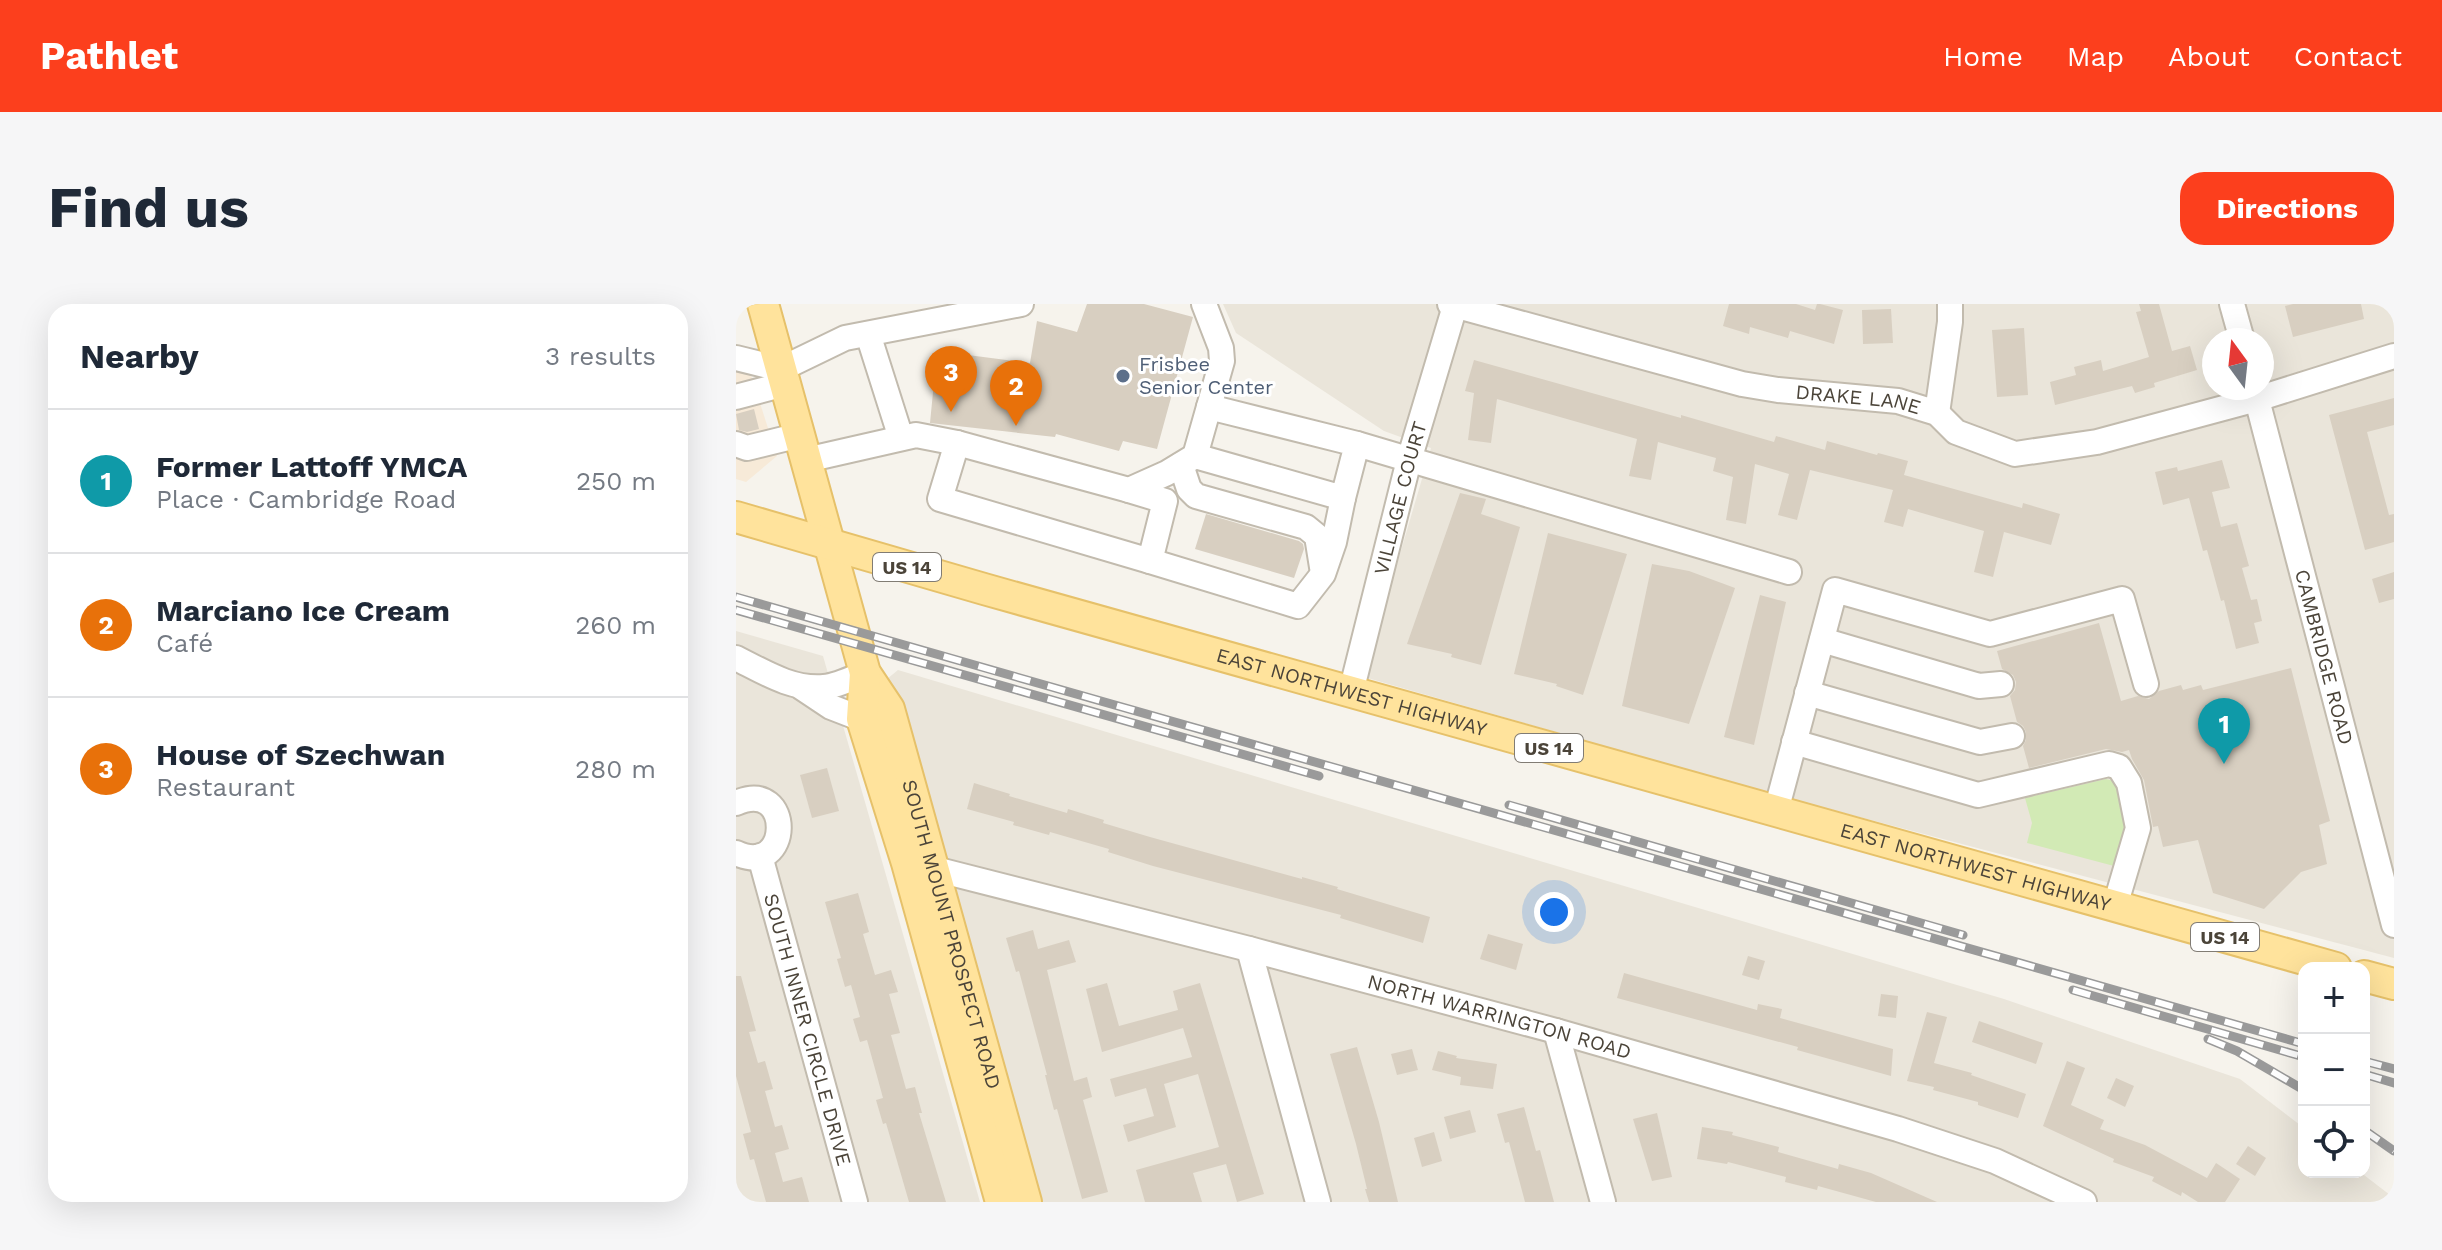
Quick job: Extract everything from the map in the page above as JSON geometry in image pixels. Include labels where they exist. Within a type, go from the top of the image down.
[{"type":"main road","name":"SOUTH MOUNT PROSPECT ROAD","points":[[763,304],[865,673],[889,709],[920,865],[1001,1202]]},
{"type":"main road","name":"EAST NORTHWEST HIGHWAY","points":[[736,517],[2315,962]]},
{"type":"main road","name":"SOUTH MOUNT PROSPECT ROAD","points":[[865,673],[862,719],[920,865],[1026,1202]]},
{"type":"main road","points":[[2370,978],[2394,984]]},
{"type":"street","points":[[736,397],[783,377],[845,338],[1021,304]]},
{"type":"street","points":[[1204,304],[1221,348],[1222,361],[1209,407],[1188,461],[1189,489],[1196,496],[1306,527],[1317,536],[1323,574]]},
{"type":"street","points":[[1937,413],[1950,304]]},
{"type":"street","points":[[2232,304],[2239,328]]},
{"type":"street","name":"DRAKE LANE","points":[[1452,305],[1742,384],[1898,401],[1937,413],[1956,432],[2015,454],[2097,442],[2235,400]]},
{"type":"street","name":"VILLAGE COURT","points":[[1351,692],[1409,460],[1452,305]]},
{"type":"street","points":[[868,334],[901,438]]},
{"type":"street","name":"DRAKE LANE","points":[[2274,389],[2394,356]]},
{"type":"street","points":[[736,358],[783,377]]},
{"type":"street","name":"CAMBRIDGE ROAD","points":[[2257,400],[2385,858],[2394,925]]},
{"type":"street","points":[[1209,407],[1357,444],[1789,572]]},
{"type":"street","points":[[736,444],[747,448],[803,448],[916,435],[957,443],[1129,490],[1165,501],[1150,561]]},
{"type":"street","points":[[957,443],[940,499],[1298,606],[1323,574],[1334,542],[1357,444]]},
{"type":"street","points":[[1129,490],[1188,461],[1343,498]]},
{"type":"street","points":[[1776,811],[1835,590],[1990,634],[2122,599],[2146,684]]},
{"type":"street","points":[[1822,640],[1979,686],[2001,684]]},
{"type":"street","points":[[736,658],[801,687],[831,707],[862,719]]},
{"type":"street","points":[[801,687],[827,687],[865,673]]},
{"type":"street","points":[[1807,693],[1980,742],[2012,736]]},
{"type":"street","points":[[1794,742],[1978,795],[2109,764],[2119,767],[2129,783],[2138,828],[2115,906]]},
{"type":"street","name":"SOUTH INNER CIRCLE DRIVE","points":[[736,803],[748,798],[757,799],[766,802],[778,817],[780,826],[775,845],[748,854],[855,1202]]},
{"type":"street","name":"NORTH WARRINGTON ROAD","points":[[920,865],[1556,1031],[1898,1129],[1995,1161],[2084,1202]]},
{"type":"street","points":[[1249,949],[1318,1202]]},
{"type":"street","points":[[1556,1031],[1603,1202]]},
{"type":"shaded area","points":[[1223,304],[2394,304],[2394,958],[1765,792],[1364,677],[1431,448],[1384,431],[1236,333]]},
{"type":"shaded area","points":[[736,366],[749,369],[777,456],[746,482],[736,479]]},
{"type":"shaded area","points":[[736,631],[823,656],[980,1202],[736,1202]]},
{"type":"shaded area","points":[[898,670],[2004,999],[2240,1079],[2298,1123],[2298,1178],[2368,1178],[2394,1198],[2394,1202],[1041,1202],[887,679]]},
{"type":"green space","points":[[2106,779],[2123,783],[2134,828],[2126,859],[2114,866],[2027,843],[2032,823],[2025,798]]},
{"type":"building","points":[[1087,304],[1144,304],[1193,317],[1157,449],[1123,441],[1119,451],[1056,434],[1055,437],[930,423],[937,351],[1030,363],[1037,321],[1077,332]]},
{"type":"building","points":[[1729,304],[1796,304],[1815,310],[1820,304],[1843,310],[1834,344],[1790,331],[1788,338],[1750,327],[1749,334],[1723,326]]},
{"type":"building","points":[[2139,304],[2159,304],[2172,351],[2190,346],[2197,370],[2154,383],[2155,387],[2135,393],[2132,386],[2055,405],[2050,382],[2076,375],[2074,367],[2101,360],[2103,371],[2149,357],[2136,312],[2141,311]]},
{"type":"building","points":[[2361,304],[2364,319],[2293,337],[2285,306]]},
{"type":"building","points":[[1891,309],[1893,343],[1863,344],[1862,310]]},
{"type":"building","points":[[2024,328],[2028,395],[1997,397],[1992,330]]},
{"type":"building","points":[[1474,360],[1774,442],[1776,436],[1825,450],[1827,441],[1908,461],[1904,475],[2022,508],[2023,503],[2060,514],[2051,545],[2004,532],[1993,577],[1974,572],[1984,531],[1908,509],[1903,527],[1884,522],[1893,490],[1810,470],[1797,520],[1778,515],[1789,474],[1755,464],[1746,524],[1726,520],[1733,477],[1713,471],[1716,458],[1658,442],[1651,480],[1629,476],[1637,439],[1497,399],[1491,443],[1468,440],[1474,393],[1465,391]]},
{"type":"building","points":[[2394,398],[2394,425],[2367,432],[2389,515],[2394,514],[2394,542],[2365,550],[2329,415]]},
{"type":"building","points":[[754,409],[759,429],[739,430],[736,414]]},
{"type":"building","points":[[2222,460],[2230,488],[2212,492],[2221,527],[2237,523],[2249,566],[2242,568],[2251,600],[2257,599],[2262,621],[2254,623],[2259,643],[2236,649],[2224,600],[2221,601],[2207,550],[2203,551],[2189,498],[2163,505],[2155,472],[2177,467],[2178,471]]},
{"type":"building","points":[[1460,493],[1486,499],[1481,514],[1520,527],[1481,665],[1451,657],[1452,654],[1407,644]]},
{"type":"building","points":[[1206,514],[1299,541],[1304,549],[1294,578],[1195,549]]},
{"type":"building","points":[[1548,533],[1627,554],[1583,695],[1557,684],[1514,674]]},
{"type":"building","points":[[1652,564],[1689,571],[1735,588],[1689,724],[1622,706]]},
{"type":"building","points":[[2394,572],[2394,599],[2379,603],[2372,579]]},
{"type":"building","points":[[1760,595],[1786,602],[1754,745],[1724,737]]},
{"type":"building","points":[[2099,623],[2121,701],[2138,696],[2149,699],[2159,691],[2181,685],[2183,690],[2201,685],[2203,690],[2291,668],[2330,821],[2319,825],[2327,864],[2301,872],[2264,909],[2213,893],[2198,840],[2163,847],[2158,826],[2153,827],[2144,780],[2129,750],[2106,749],[2029,768],[2023,746],[2026,732],[2017,722],[2010,696],[2016,682],[2013,675],[2002,669],[1997,651]]},
{"type":"building","points":[[827,768],[839,811],[812,818],[800,775]]},
{"type":"building","points":[[974,783],[1067,813],[1068,809],[1104,820],[1103,823],[1150,837],[1338,887],[1430,917],[1423,943],[1340,918],[1341,915],[1153,866],[1108,852],[1109,849],[1013,825],[1014,822],[967,809]]},
{"type":"building","points":[[858,893],[869,932],[863,934],[875,975],[891,970],[898,992],[889,994],[900,1033],[891,1035],[906,1089],[915,1087],[922,1113],[919,1113],[946,1202],[909,1202],[886,1123],[883,1124],[876,1100],[883,1098],[867,1040],[860,1042],[853,1019],[860,1017],[851,985],[845,987],[837,959],[841,958],[825,902]]},
{"type":"building","points":[[1033,930],[1038,949],[1069,940],[1076,962],[1047,970],[1074,1081],[1087,1077],[1092,1097],[1083,1100],[1108,1192],[1082,1199],[1057,1109],[1054,1110],[1019,971],[1016,972],[1006,938]]},
{"type":"building","points":[[1488,934],[1523,944],[1516,970],[1480,959]]},
{"type":"building","points":[[1748,956],[1765,961],[1759,980],[1742,975]]},
{"type":"building","points":[[1624,973],[1757,1010],[1758,1004],[1782,1009],[1780,1018],[1893,1049],[1891,1076],[1797,1050],[1798,1047],[1617,998]]},
{"type":"building","points":[[736,976],[741,976],[756,1031],[749,1032],[758,1063],[765,1061],[773,1089],[765,1091],[775,1127],[782,1125],[789,1149],[775,1153],[783,1182],[802,1177],[809,1202],[766,1202],[754,1159],[750,1160],[743,1134],[751,1132],[736,1076]]},
{"type":"building","points":[[1107,983],[1119,1026],[1178,1010],[1173,991],[1200,983],[1264,1194],[1237,1202],[1226,1164],[1193,1173],[1202,1202],[1145,1202],[1136,1170],[1219,1147],[1198,1074],[1164,1084],[1176,1127],[1128,1142],[1123,1125],[1154,1116],[1146,1088],[1115,1097],[1110,1079],[1192,1057],[1183,1028],[1102,1052],[1086,989]]},
{"type":"building","points":[[1881,994],[1898,996],[1896,1018],[1878,1016]]},
{"type":"building","points":[[1927,1012],[1947,1017],[1934,1063],[1972,1073],[2026,1094],[2018,1118],[1978,1105],[1978,1102],[1933,1090],[1934,1087],[1907,1081]]},
{"type":"building","points":[[1979,1021],[2043,1043],[2036,1064],[1972,1042]]},
{"type":"building","points":[[1357,1047],[1398,1202],[1369,1202],[1365,1189],[1356,1144],[1330,1054]]},
{"type":"building","points":[[1412,1049],[1418,1070],[1397,1075],[1391,1054]]},
{"type":"building","points":[[1438,1051],[1456,1058],[1497,1064],[1493,1089],[1460,1085],[1461,1077],[1432,1070]]},
{"type":"building","points":[[2067,1061],[2085,1068],[2071,1105],[2104,1120],[2100,1129],[2145,1145],[2207,1178],[2216,1163],[2240,1179],[2225,1202],[2198,1202],[2182,1192],[2181,1196],[2152,1181],[2154,1177],[2113,1162],[2114,1159],[2043,1126]]},
{"type":"building","points":[[2116,1078],[2134,1086],[2125,1107],[2107,1098]]},
{"type":"building","points":[[1524,1107],[1554,1202],[1525,1202],[1509,1142],[1505,1143],[1497,1114]]},
{"type":"building","points":[[1470,1110],[1476,1132],[1450,1139],[1444,1117]]},
{"type":"building","points":[[1657,1113],[1672,1177],[1652,1181],[1633,1119]]},
{"type":"building","points":[[1702,1127],[1733,1132],[1732,1135],[1779,1147],[1778,1152],[1838,1169],[1839,1164],[1871,1173],[1937,1202],[1876,1202],[1818,1186],[1817,1190],[1785,1182],[1786,1177],[1728,1162],[1697,1159]]},
{"type":"building","points":[[1434,1132],[1442,1161],[1422,1167],[1414,1138]]},
{"type":"building","points":[[2248,1146],[2266,1158],[2255,1176],[2236,1164]]},
{"type":"railway","points":[[736,597],[2298,1042]]},
{"type":"railway","points":[[736,610],[1319,776]]},
{"type":"railway","points":[[1509,805],[1963,935]]},
{"type":"railway","points":[[2073,990],[2298,1055]]},
{"type":"railway","points":[[2208,1039],[2237,1051],[2298,1087]]},
{"type":"railway","points":[[2370,1063],[2394,1069]]},
{"type":"railway","points":[[2370,1076],[2394,1083]]},
{"type":"railway","points":[[2370,1134],[2394,1151]]},
{"type":"place","name":"Frisbee Senior Center","points":[[1123,376]]},
{"type":"place","name":"House of Szechwan","points":[[951,412]]},
{"type":"place","name":"Marciano Ice Cream","points":[[1016,426]]},
{"type":"place","name":"Former Lattoff YMCA","points":[[2224,764]]}]
